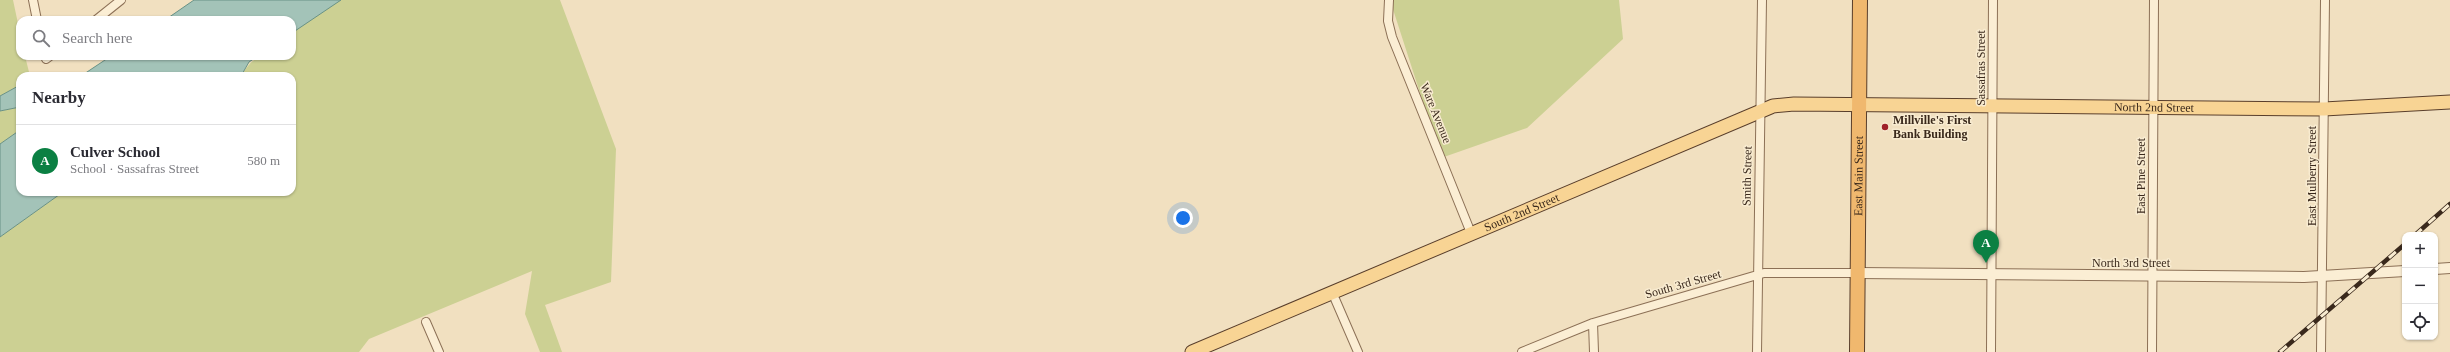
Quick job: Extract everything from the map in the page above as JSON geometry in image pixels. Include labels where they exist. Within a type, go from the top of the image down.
[{"type":"highway","name":"East Main Street","points":[[1857,352],[1860,0]]},
{"type":"main road","name":"North 2nd Street","points":[[1859,106],[2324,109],[2450,102]]},
{"type":"main road","name":"South 2nd Street","points":[[1192,352],[1759,111],[1773,106],[1794,104],[1859,106]]},
{"type":"street","points":[[101,16],[121,0]]},
{"type":"street","name":"Ware Avenue","points":[[1389,0],[1388,21],[1392,37],[1471,233]]},
{"type":"street","name":"Smith Street","points":[[1757,352],[1759,111],[1762,0]]},
{"type":"street","name":"Sassafras Street","points":[[1992,352],[1993,0]]},
{"type":"street","name":"East Pine Street","points":[[2152,352],[2154,0]]},
{"type":"street","name":"East Mulberry Street","points":[[2321,352],[2325,0]]},
{"type":"street","points":[[35,1],[37,16]]},
{"type":"street","points":[[2438,269],[2450,268]]},
{"type":"street","name":"North 3rd Street","points":[[1857,273],[2322,276],[2402,271]]},
{"type":"street","name":"South 3rd Street","points":[[1522,352],[1593,323],[1758,275],[1776,272],[1857,273]]},
{"type":"street","points":[[1332,292],[1358,352]]},
{"type":"street","points":[[426,322],[439,352]]},
{"type":"street","points":[[1593,323],[1594,352]]},
{"type":"green space","points":[[0,0],[13,0],[16,16],[16,60],[26,60],[29,72],[16,72],[16,87],[0,96]]},
{"type":"green space","points":[[337,0],[560,0],[616,149],[611,282],[545,305],[562,352],[540,352],[525,314],[532,271],[369,339],[359,352],[0,352],[0,237],[57,196],[296,196],[296,72],[244,72],[254,60],[296,60],[296,29]]},
{"type":"green space","points":[[1390,0],[1619,0],[1623,39],[1527,128],[1441,158]]},
{"type":"green space","points":[[16,108],[16,133],[0,144],[0,111]]},
{"type":"water","points":[[194,0],[341,0],[296,30],[296,16],[171,16]]},
{"type":"water","points":[[105,60],[252,60],[249,62],[243,72],[87,72]]},
{"type":"water","points":[[16,87],[16,108],[0,111],[0,96]]},
{"type":"water","points":[[16,133],[16,196],[57,196],[0,237],[0,144]]},
{"type":"railway","points":[[2418,232],[2450,204]]},
{"type":"railway","points":[[2280,352],[2402,247]]},
{"type":"place","name":"Millville's First Bank Building","points":[[1885,127]]},
{"type":"place","name":"Culver School","points":[[1986,263]]}]
